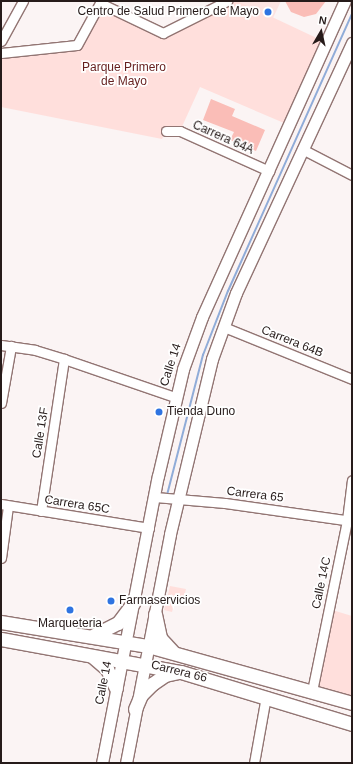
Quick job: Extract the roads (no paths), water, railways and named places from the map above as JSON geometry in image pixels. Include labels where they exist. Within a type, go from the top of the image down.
[{"type":"main road","points":[[88,636],[114,627],[126,616],[134,602]]},
{"type":"main road","points":[[155,614],[160,638],[174,653]]},
{"type":"main road","name":"Carrera 66","points":[[1,622],[126,641],[148,646],[352,703]]},
{"type":"main road","points":[[7,640],[20,634],[16,625]]},
{"type":"main road","name":"Carrera 66","points":[[7,640],[83,654],[122,659],[180,672],[266,696],[352,724]]},
{"type":"main road","points":[[83,654],[105,665],[116,688]]},
{"type":"main road","points":[[135,709],[141,695],[152,684],[165,675],[180,672]]},
{"type":"street","points":[[1,41],[23,1]]},
{"type":"street","points":[[1,53],[77,45],[101,2],[163,33],[227,1]]},
{"type":"street","points":[[338,1],[338,17]]},
{"type":"street","name":"Calle 14","points":[[102,763],[175,397],[183,369],[202,317],[345,1]]},
{"type":"street","points":[[126,763],[144,664],[199,404],[224,327],[302,149],[352,42]]},
{"type":"street","name":"Carrera 64A","points":[[166,131],[180,131],[269,171]]},
{"type":"street","points":[[302,149],[352,175]]},
{"type":"street","name":"Carrera 64B","points":[[224,327],[352,378]]},
{"type":"street","points":[[1,345],[64,359],[175,397]]},
{"type":"street","points":[[1,403],[11,346]]},
{"type":"street","name":"Calle 13F","points":[[41,512],[64,359]]},
{"type":"street","name":"Calle 14C","points":[[312,691],[350,521],[352,480]]},
{"type":"street","name":"Carrera 65","points":[[155,497],[350,521]]},
{"type":"street","points":[[1,558],[5,505]]},
{"type":"street","name":"Carrera 65C","points":[[5,505],[41,512],[149,528]]},
{"type":"street","points":[[254,763],[266,696]]},
{"type":"waterway","points":[[167,495],[203,355],[228,291],[352,14]]},
{"type":"place","name":"Centro de Salud Primero de Mayo","points":[[268,12]]},
{"type":"place","name":"Tienda Duno","points":[[159,412]]},
{"type":"place","name":"Farmaservicios","points":[[111,601]]},
{"type":"place","name":"Marqueteria","points":[[70,610]]},
{"type":"park label","name":"Parque Primero de Mayo","points":[[124,75]]}]
